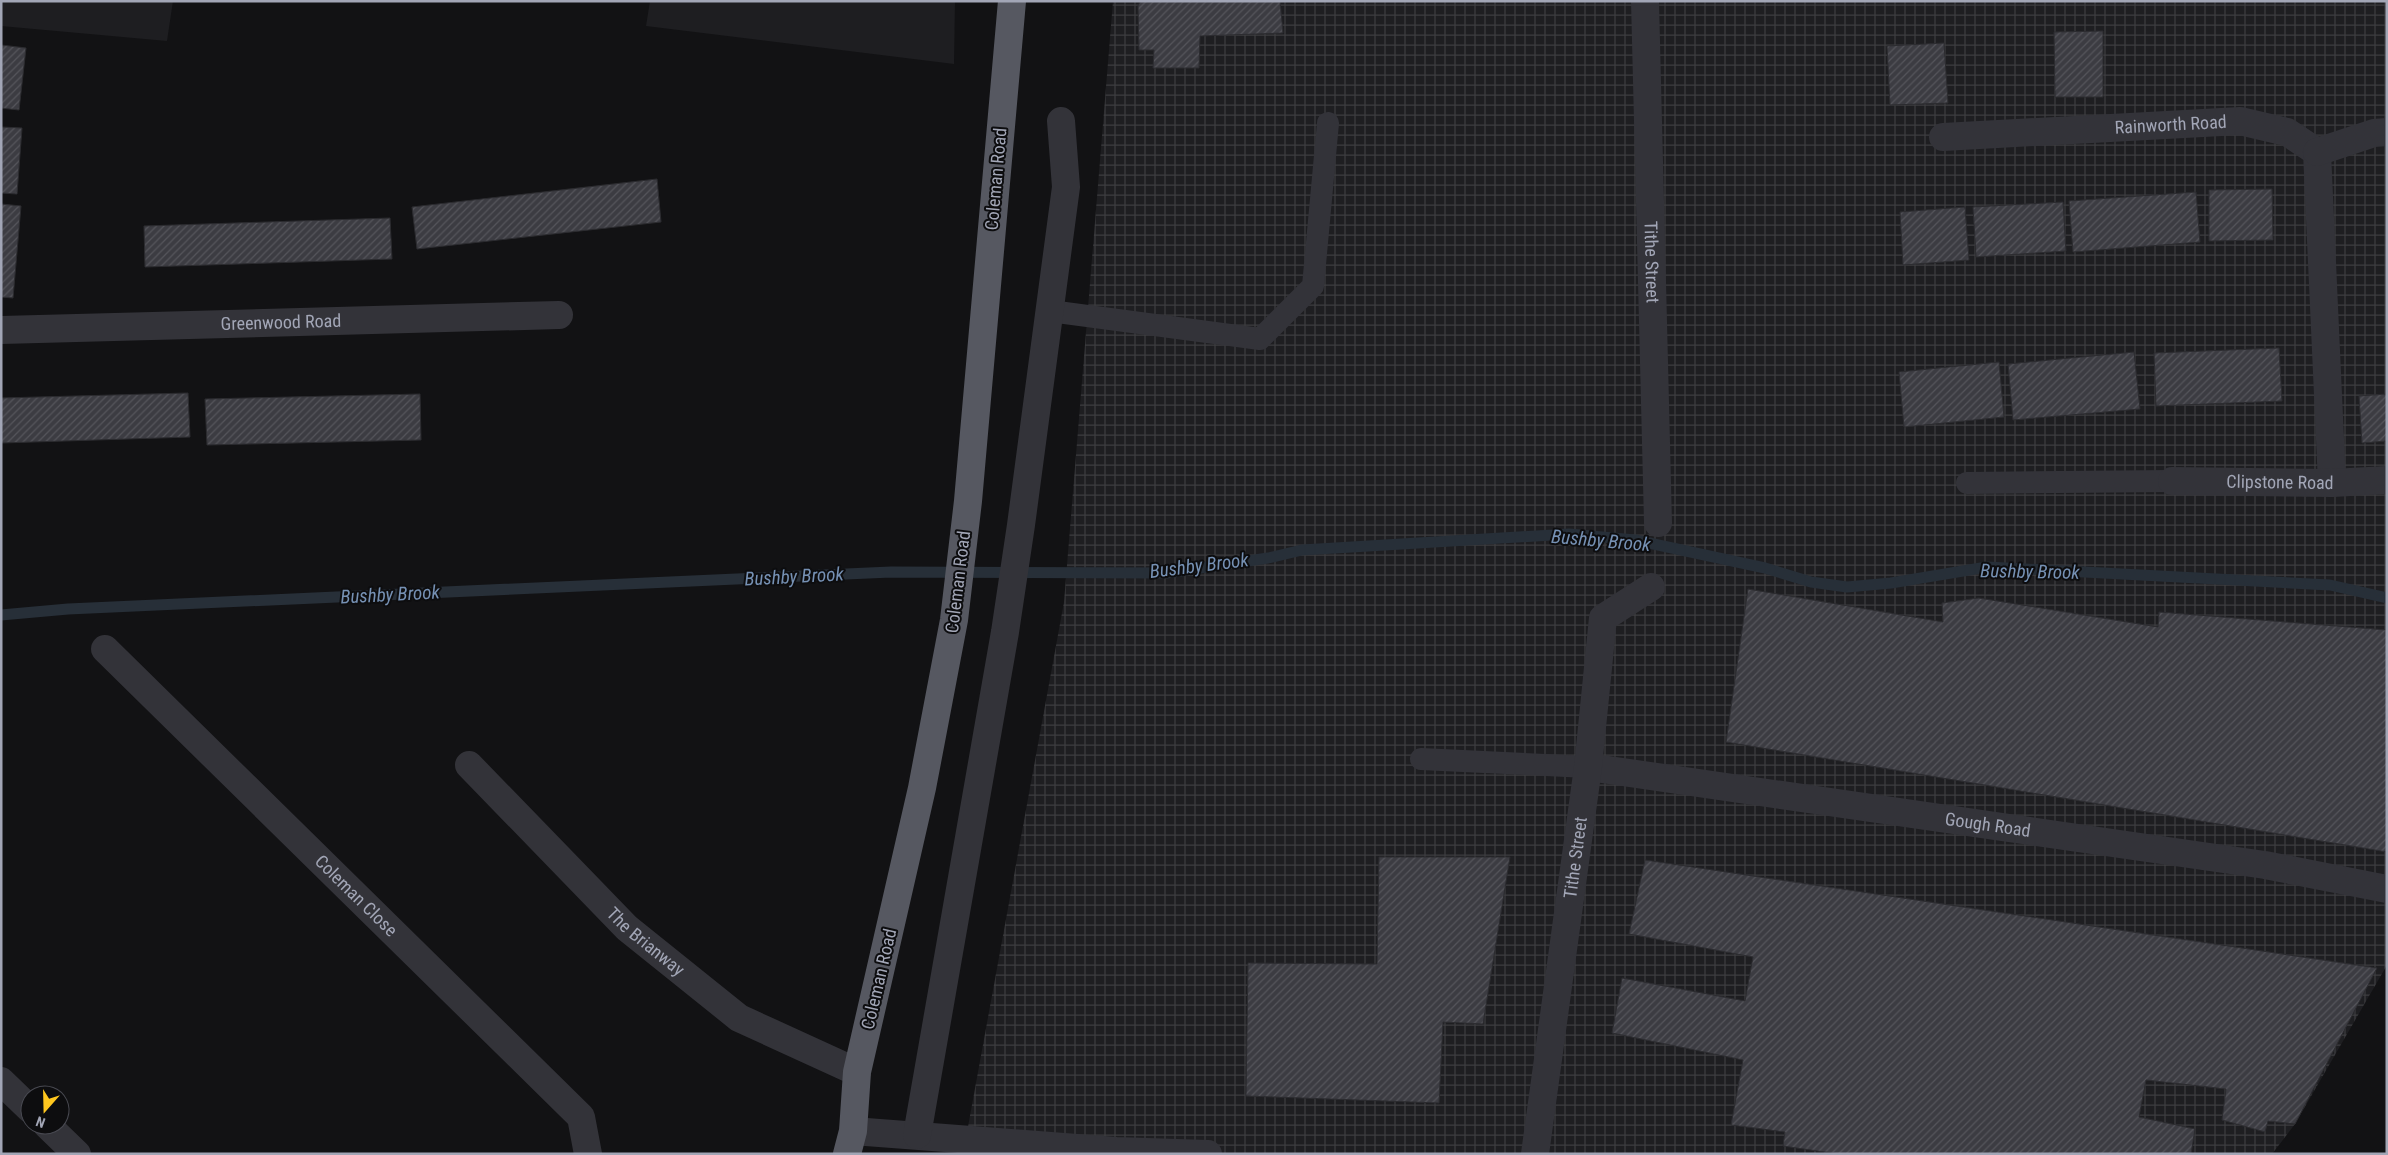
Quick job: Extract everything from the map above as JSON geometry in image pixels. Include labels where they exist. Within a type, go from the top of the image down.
[{"type":"highway","name":"Coleman Road","points":[[850,1143],[857,1072],[922,788],[954,620],[968,501],[1012,1]]},
{"type":"street","name":"Tithe Street","points":[[1645,1],[1658,523]]},
{"type":"street","points":[[917,1135],[1006,632],[1066,187],[1061,121]]},
{"type":"street","name":"Rainworth Road","points":[[1943,137],[2240,121],[2287,132],[2316,152]]},
{"type":"street","points":[[2332,484],[2316,152],[2374,133],[2387,132]]},
{"type":"street","name":"Greenwood Road","points":[[1,330],[560,315]]},
{"type":"street","name":"Clipstone Road","points":[[2172,481],[2332,484],[2387,480]]},
{"type":"street","name":"Tithe Street","points":[[1535,1154],[1588,767],[1603,618],[1651,587]]},
{"type":"street","name":"Coleman Close","points":[[105,649],[581,1117],[588,1154]]},
{"type":"street","name":"The Brianway","points":[[469,765],[627,928],[739,1018],[857,1072]]},
{"type":"street","name":"Gough Road","points":[[1588,767],[2255,863],[2387,889]]},
{"type":"street","points":[[1,1081],[20,1099]]},
{"type":"street","points":[[57,1135],[77,1154]]},
{"type":"street","points":[[850,1143],[917,1135],[1116,1153],[1208,1154]]},
{"type":"lane","points":[[1050,311],[1260,339],[1313,286],[1328,123]]},
{"type":"lane","points":[[1967,482],[2172,481]]},
{"type":"lane","points":[[1421,759],[1588,767]]},
{"type":"shaded area","points":[[1,1],[173,1],[167,41],[1,26]]},
{"type":"shaded area","points":[[650,1],[955,1],[954,64],[646,26]]},
{"type":"shaded area","points":[[1113,1],[2387,1],[2387,965],[2295,1124],[2272,1154],[963,1154],[1064,602]]},
{"type":"building","points":[[1141,1],[1280,1],[1283,33],[1200,36],[1199,68],[1153,68],[1154,50],[1139,50],[1138,5]]},
{"type":"building","points":[[2103,31],[2103,97],[2055,97],[2054,32]]},
{"type":"building","points":[[1944,43],[1948,103],[1890,105],[1887,46]]},
{"type":"building","points":[[1,45],[26,48],[19,110],[1,108]]},
{"type":"building","points":[[1,127],[22,128],[17,194],[1,193]]},
{"type":"building","points":[[657,179],[661,222],[417,249],[412,207]]},
{"type":"building","points":[[2272,189],[2273,240],[2209,241],[2209,190]]},
{"type":"building","points":[[2196,192],[2200,242],[2073,252],[2069,201]]},
{"type":"building","points":[[2063,202],[2066,251],[1976,257],[1973,207]]},
{"type":"building","points":[[1,204],[21,206],[13,298],[1,297]]},
{"type":"building","points":[[1965,207],[1969,260],[1903,265],[1900,212]]},
{"type":"building","points":[[390,218],[392,259],[145,267],[144,226]]},
{"type":"building","points":[[2279,348],[2282,401],[2156,406],[2154,353]]},
{"type":"building","points":[[2134,352],[2140,409],[2013,420],[2008,364]]},
{"type":"building","points":[[1999,362],[2004,417],[1904,427],[1899,372]]},
{"type":"building","points":[[188,393],[190,437],[1,443],[1,398]]},
{"type":"building","points":[[420,394],[421,440],[207,445],[205,399]]},
{"type":"building","points":[[2387,394],[2387,441],[2362,443],[2359,396]]},
{"type":"building","points":[[1748,589],[1943,622],[1942,603],[1979,598],[2158,627],[2159,612],[2387,630],[2387,852],[1726,742]]},
{"type":"building","points":[[1379,857],[1510,857],[1483,1024],[1443,1022],[1439,1103],[1246,1096],[1248,963],[1377,964]]},
{"type":"building","points":[[1645,860],[2377,968],[2295,1124],[2268,1121],[2265,1132],[2222,1120],[2226,1089],[2146,1080],[2139,1117],[2195,1129],[2191,1154],[1839,1154],[1783,1146],[1785,1132],[1731,1125],[1743,1060],[1612,1033],[1622,978],[1745,1001],[1753,957],[1629,934]]},
{"type":"waterway","name":"Bushby Brook","points":[[1,615],[68,609],[891,572],[1167,573],[1268,558],[1302,550],[1569,534],[1635,540],[1765,568],[1811,582],[1847,587],[1891,583],[1987,567],[2330,585],[2387,598]]}]
